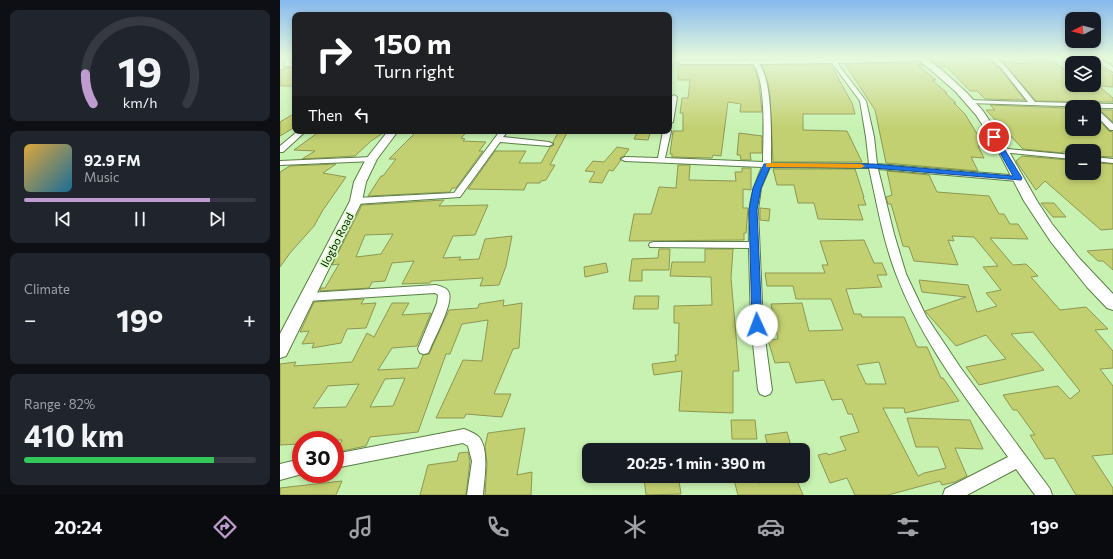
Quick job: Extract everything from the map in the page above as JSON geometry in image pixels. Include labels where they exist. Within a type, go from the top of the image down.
[{"type":"main road","points":[[949,81],[970,102],[987,124],[1001,150],[1019,178],[1038,214],[1066,255],[1091,283],[1113,304]]},
{"type":"main road","name":"Ilogbo Road","points":[[280,351],[356,201],[360,182],[372,159],[391,134]]},
{"type":"street","points":[[762,81],[767,109],[767,165],[757,188],[753,210],[757,325],[765,390]]},
{"type":"street","points":[[848,81],[863,101],[870,137],[873,166],[889,234],[901,274],[922,318],[955,371],[1044,495]]},
{"type":"street","points":[[1015,81],[1034,104]]},
{"type":"street","points":[[672,107],[674,97]]},
{"type":"street","points":[[970,102],[1065,106]]},
{"type":"street","points":[[1101,107],[1113,106]]},
{"type":"street","points":[[1101,116],[1113,128]]},
{"type":"street","points":[[280,150],[299,134]]},
{"type":"street","points":[[356,201],[457,195],[501,134]]},
{"type":"street","points":[[661,161],[666,134]]},
{"type":"street","points":[[497,139],[549,144]]},
{"type":"street","points":[[1001,150],[1065,156]]},
{"type":"street","points":[[282,164],[372,159]]},
{"type":"street","points":[[624,159],[767,165],[873,166],[1019,178]]},
{"type":"street","points":[[1101,160],[1113,161]]},
{"type":"street","points":[[654,245],[754,245]]},
{"type":"street","points":[[308,297],[436,289],[444,293],[443,303],[424,349]]},
{"type":"street","points":[[344,459],[464,436],[474,442],[479,461],[475,495]]},
{"type":"street","points":[[951,495],[1018,460]]},
{"type":"street","points":[[280,472],[292,470]]},
{"type":"building","points":[[280,81],[292,81],[292,86],[280,86]]},
{"type":"building","points":[[690,81],[758,81],[762,112],[740,112],[741,104],[728,102],[721,156],[713,155],[712,158],[672,157],[672,154],[670,154],[673,131],[683,131],[683,113],[680,113],[682,98],[688,98]]},
{"type":"building","points":[[767,81],[840,81],[852,103],[855,114],[803,114],[803,130],[847,131],[862,162],[773,162]]},
{"type":"building","points":[[856,81],[933,81],[947,93],[945,93],[965,114],[985,147],[978,146],[984,158],[971,157],[978,171],[886,163],[875,110]]},
{"type":"building","points":[[961,81],[1010,81],[1025,100],[985,99],[977,91],[970,91]]},
{"type":"building","points":[[1019,81],[1065,81],[1065,92],[1101,92],[1101,88],[1113,98],[1113,102],[1101,102],[1101,100],[1065,100],[1065,101],[1036,101]]},
{"type":"building","points":[[1101,81],[1113,81],[1113,87],[1101,86]]},
{"type":"building","points":[[990,105],[1065,108],[1065,136],[1101,136],[1101,122],[1109,131],[1113,132],[1113,157],[1101,156],[1101,144],[1065,144],[1065,152],[1062,152],[1063,153],[1023,149],[986,110],[995,110]]},
{"type":"building","points":[[1101,110],[1113,110],[1113,122],[1101,111]]},
{"type":"building","points":[[292,115],[292,129],[280,136],[280,122]]},
{"type":"building","points":[[739,133],[762,136],[762,153],[750,153],[751,160],[741,160],[740,155],[737,155]]},
{"type":"building","points":[[316,134],[382,134],[371,141],[355,156],[302,159],[315,151],[294,150]]},
{"type":"building","points":[[414,134],[465,134],[461,138],[465,139],[463,141],[486,142],[479,151],[483,151],[456,188],[452,188],[450,192],[368,196],[381,176],[383,176],[396,159],[389,159]]},
{"type":"building","points":[[557,134],[566,134],[550,165],[555,165],[546,180],[541,181],[540,183],[527,183],[524,190],[468,189],[495,151],[526,151],[519,163],[541,163],[550,147],[554,145],[553,142]]},
{"type":"building","points":[[636,134],[650,134],[648,140],[634,139]]},
{"type":"building","points":[[617,147],[629,149],[624,156],[620,158],[621,160],[613,171],[609,170],[602,183],[589,182],[595,172],[585,171],[593,161],[604,162]]},
{"type":"building","points":[[1022,156],[1065,160],[1065,180],[1101,180],[1101,163],[1113,164],[1113,229],[1101,230],[1045,181],[1036,190],[1016,161]]},
{"type":"building","points":[[336,164],[323,173],[346,177],[323,210],[314,226],[290,253],[280,267],[280,172],[290,166]]},
{"type":"building","points":[[678,165],[690,165],[689,180],[736,181],[735,172],[742,172],[742,168],[751,168],[751,190],[743,189],[743,208],[748,208],[744,240],[629,241],[634,214],[651,214],[659,187],[676,188]]},
{"type":"building","points":[[773,169],[855,169],[866,205],[858,205],[863,220],[818,219],[814,203],[798,203],[794,185],[777,185]]},
{"type":"building","points":[[887,171],[929,175],[937,192],[989,196],[999,214],[1004,214],[1010,224],[1018,224],[1028,239],[990,238],[1013,265],[1026,264],[1038,276],[1031,277],[1060,310],[1086,307],[1108,329],[1095,330],[1113,351],[1113,368],[1100,369],[1113,386],[1113,454],[1092,456],[1113,488],[1113,495],[1076,495],[1054,458],[1045,459],[1030,435],[1035,435],[1017,410],[1013,410],[1003,395],[1058,386],[1070,399],[1080,391],[1033,332],[1011,334],[1044,370],[979,385],[966,367],[1006,359],[986,335],[956,346],[925,311],[966,297],[922,292],[919,280],[968,285],[977,312],[997,306],[986,293],[1001,290],[983,267],[998,266],[974,237],[952,236],[954,241],[948,240],[958,265],[914,261],[909,247],[903,246],[891,204],[888,204],[886,197],[892,195]]},
{"type":"building","points":[[444,200],[439,206],[488,205],[475,235],[453,236],[443,258],[461,257],[459,260],[479,259],[485,239],[512,236],[506,266],[499,285],[480,286],[483,278],[402,284],[414,261],[392,263],[385,281],[372,282],[369,288],[320,291],[321,288],[325,288],[339,264],[332,265],[362,205]],"holes":[[[393,234],[381,254],[356,257],[365,235]]]},
{"type":"building","points":[[1041,203],[1054,203],[1066,217],[1053,217]]},
{"type":"building","points":[[760,208],[770,209],[769,221],[760,220]]},
{"type":"building","points":[[864,240],[874,263],[882,263],[887,275],[877,275],[882,287],[846,289],[854,314],[861,314],[862,317],[904,317],[917,347],[927,347],[941,378],[943,378],[959,401],[905,413],[904,408],[883,408],[918,476],[924,473],[946,468],[938,447],[916,447],[907,418],[970,420],[983,449],[955,448],[967,476],[955,482],[942,485],[940,481],[888,495],[855,495],[847,478],[830,483],[818,455],[827,453],[828,455],[846,450],[840,437],[859,432],[852,414],[848,414],[842,399],[832,400],[824,380],[796,383],[789,362],[775,363],[768,340],[778,339],[771,304],[802,303],[809,331],[843,330],[831,299],[796,299],[793,286],[767,286],[765,273],[825,273],[822,265],[828,265],[820,241]],"holes":[[[879,362],[886,384],[866,384],[857,365]]]},
{"type":"building","points":[[659,249],[670,249],[669,270],[642,270],[642,281],[629,281],[632,259],[658,258]]},
{"type":"building","points":[[705,249],[733,249],[731,278],[739,371],[733,371],[733,413],[679,411],[682,371],[654,375],[652,364],[676,361],[675,355],[678,355],[679,323],[674,323],[674,306],[712,305],[711,277],[670,276],[672,262],[705,262]]},
{"type":"building","points":[[1113,249],[1113,270],[1103,261],[1098,261],[1087,251]]},
{"type":"building","points":[[606,263],[608,272],[585,277],[584,267]]},
{"type":"building","points":[[635,296],[659,296],[658,309],[633,309]]},
{"type":"building","points":[[364,299],[361,304],[376,303],[366,328],[347,329],[341,343],[312,348],[314,343],[302,344],[309,331],[300,332],[314,302]]},
{"type":"building","points":[[504,300],[503,306],[522,303],[519,348],[513,349],[494,394],[511,394],[502,417],[466,414],[464,418],[436,418],[463,360],[482,361],[488,320],[462,324],[450,354],[446,354],[418,432],[370,437],[366,446],[344,451],[344,431],[292,431],[292,444],[280,445],[280,364],[296,362],[294,366],[352,362],[367,333],[374,337],[392,303],[409,303],[402,315],[431,313],[417,346],[392,348],[378,370],[418,368],[423,355],[429,354],[449,310],[478,308],[479,304]],"holes":[[[405,378],[393,406],[370,407],[385,379]],[[359,384],[346,407],[313,408],[328,386]]]},
{"type":"building","points":[[731,420],[755,420],[757,439],[732,439]]},
{"type":"building","points":[[525,428],[517,475],[532,472],[531,495],[485,495],[487,464],[485,446],[488,433]]},
{"type":"building","points":[[787,432],[790,443],[767,443],[765,435]]},
{"type":"building","points":[[468,452],[470,461],[466,495],[420,495],[428,465],[457,461],[459,453]]},
{"type":"building","points":[[324,483],[341,483],[336,495],[280,495],[280,488]]},
{"type":"building","points":[[645,483],[679,483],[681,494],[646,495]]},
{"type":"building","points":[[735,483],[798,483],[803,495],[738,495]]},
{"type":"slow traffic","points":[[768,165],[861,166]]},
{"type":"route","points":[[757,325],[753,210],[757,188],[767,165],[873,166],[1019,178],[994,137]]}]
